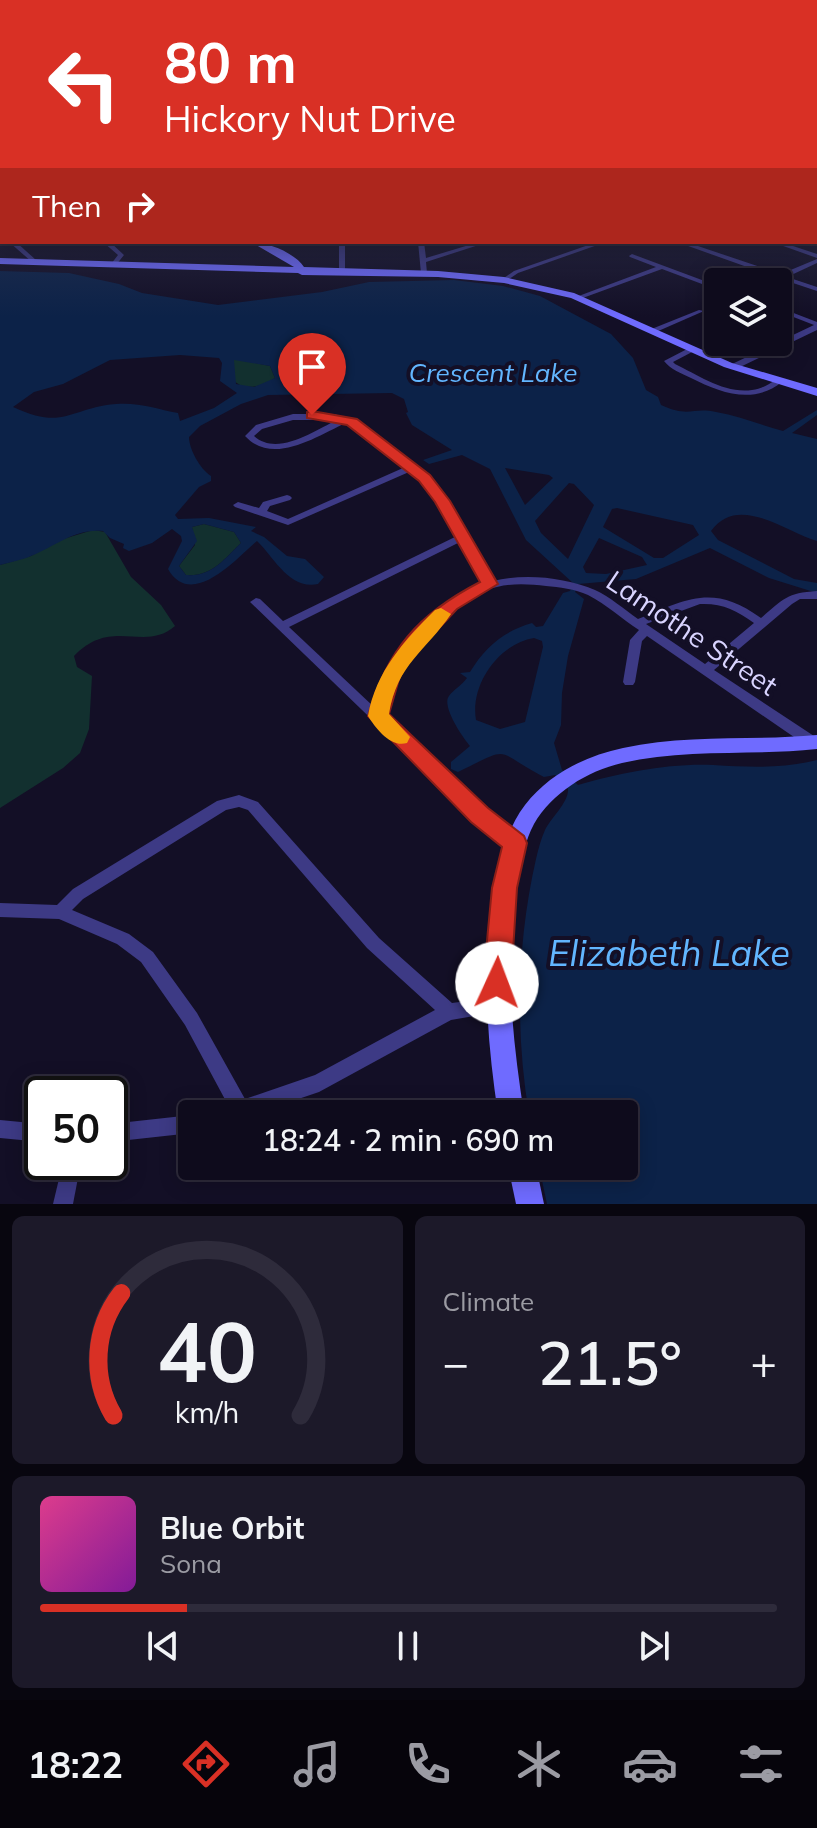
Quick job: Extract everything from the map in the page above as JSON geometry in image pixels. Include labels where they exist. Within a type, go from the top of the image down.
[{"type":"street","points":[[14,244],[34,261]]},
{"type":"street","points":[[108,244],[120,254],[114,264]]},
{"type":"street","points":[[261,244],[294,261],[302,272]]},
{"type":"street","points":[[342,244],[342,273]]},
{"type":"street","points":[[421,244],[424,273]]},
{"type":"street","points":[[423,261],[478,244]]},
{"type":"street","points":[[504,280],[519,271],[597,244]]},
{"type":"street","points":[[686,244],[755,268]]},
{"type":"street","points":[[780,244],[817,258]]},
{"type":"street","points":[[632,256],[704,283]]},
{"type":"street","points":[[792,271],[817,258]]},
{"type":"street","points":[[0,261],[302,272],[424,273],[504,280],[578,298],[733,367],[817,392]]},
{"type":"street","points":[[578,298],[663,267]]},
{"type":"street","points":[[792,281],[817,289]]},
{"type":"street","points":[[653,330],[701,311]]},
{"type":"street","points":[[792,315],[817,326]]},
{"type":"street","points":[[733,367],[817,326]]},
{"type":"street","points":[[691,349],[668,361],[672,366],[741,395],[759,393],[778,382]]},
{"type":"street","points":[[345,420],[269,449],[258,445],[249,436],[251,431],[277,421],[312,415],[345,420],[362,428],[433,487],[490,584],[451,605],[401,656],[389,679],[378,716]]},
{"type":"street","points":[[238,505],[288,522],[410,468]]},
{"type":"street","points":[[261,512],[266,504],[287,498]]},
{"type":"street","points":[[282,626],[462,537]]},
{"type":"street","name":"Lamothe Street","points":[[490,584],[519,582],[592,593],[814,742]]},
{"type":"street","points":[[706,670],[788,601],[798,596],[817,595]]},
{"type":"street","points":[[629,682],[636,640],[642,626],[710,598],[735,605],[761,623]]},
{"type":"street","points":[[256,602],[480,815],[515,843]]},
{"type":"street","points":[[509,1100],[497,1005],[500,929],[515,843],[530,812],[564,780],[595,763],[653,749],[784,746],[814,742]]},
{"type":"street","points":[[60,912],[78,894],[134,858],[222,805],[239,801],[253,806],[373,943],[449,1012]]},
{"type":"street","points":[[0,910],[60,912],[123,939],[147,957],[191,1019],[229,1100]]},
{"type":"street","points":[[270,1100],[319,1083],[449,1012],[497,1005]]},
{"type":"street","points":[[128,1131],[178,1126]]},
{"type":"street","points":[[0,1129],[24,1131]]},
{"type":"street","points":[[63,1204],[68,1180]]},
{"type":"street","points":[[525,1180],[530,1204]]},
{"type":"green space","points":[[232,361],[270,366],[275,378],[254,386],[238,384],[233,380]]},
{"type":"green space","points":[[204,524],[234,532],[241,543],[210,570],[186,575],[179,566],[195,545],[192,527]]},
{"type":"green space","points":[[93,530],[105,532],[131,577],[161,605],[175,626],[151,636],[101,638],[74,656],[77,667],[92,676],[89,729],[80,753],[63,768],[0,808],[0,565],[31,556],[60,540]]},
{"type":"water","points":[[0,271],[69,273],[119,284],[142,293],[218,305],[322,292],[369,282],[454,280],[503,286],[540,296],[611,334],[633,358],[646,390],[658,397],[661,405],[670,409],[716,412],[783,431],[817,410],[817,415],[792,433],[817,439],[817,541],[748,515],[735,515],[722,520],[711,531],[718,540],[794,579],[817,583],[817,593],[769,578],[710,548],[636,579],[578,584],[575,592],[584,599],[568,656],[561,725],[554,743],[562,770],[578,785],[662,767],[778,766],[817,760],[817,1204],[547,1204],[542,1180],[638,1180],[638,1100],[527,1100],[520,1018],[525,922],[541,841],[566,799],[568,789],[555,775],[544,777],[502,754],[458,772],[451,769],[451,762],[470,746],[454,722],[447,701],[467,678],[460,673],[470,672],[482,655],[504,635],[532,623],[536,627],[543,626],[563,593],[570,591],[573,583],[526,540],[490,469],[462,455],[429,464],[423,460],[452,450],[412,425],[404,399],[392,393],[268,395],[241,404],[200,426],[189,437],[193,453],[211,476],[211,481],[199,487],[175,515],[178,519],[209,518],[256,527],[251,531],[264,537],[287,556],[305,559],[324,577],[318,584],[308,585],[290,577],[257,541],[227,568],[202,583],[190,584],[178,580],[168,569],[182,541],[181,536],[172,529],[152,543],[129,551],[123,548],[124,544],[103,531],[83,532],[27,557],[0,565]],"holes":[[[180,355],[219,358],[222,363],[220,381],[237,393],[214,408],[180,421],[178,413],[132,404],[100,406],[56,418],[30,414],[13,407],[34,392],[63,384],[110,360]],[[234,360],[270,366],[275,378],[254,387],[236,384]],[[505,468],[553,478],[525,505]],[[569,483],[574,484],[594,505],[568,559],[541,533],[535,521]],[[612,509],[693,525],[699,535],[663,558],[654,558],[603,527]],[[204,524],[234,532],[241,543],[210,570],[186,575],[179,566],[197,541],[192,527]],[[599,538],[642,557],[647,565],[606,574],[586,573],[583,567]],[[534,638],[542,641],[543,647],[525,722],[500,729],[476,720],[477,693],[482,680],[498,657],[521,642]]]},
{"type":"slow traffic","points":[[400,737],[378,716],[381,699],[401,656],[441,614]]},
{"type":"route","points":[[312,415],[352,422],[424,478],[442,501],[490,584],[451,605],[401,656],[381,699],[378,716],[480,815],[515,843],[505,888],[497,983]]},
{"type":"water label","name":"Crescent Lake","points":[[493,373]]},
{"type":"water label","name":"Elizabeth Lake","points":[[669,953]]}]
